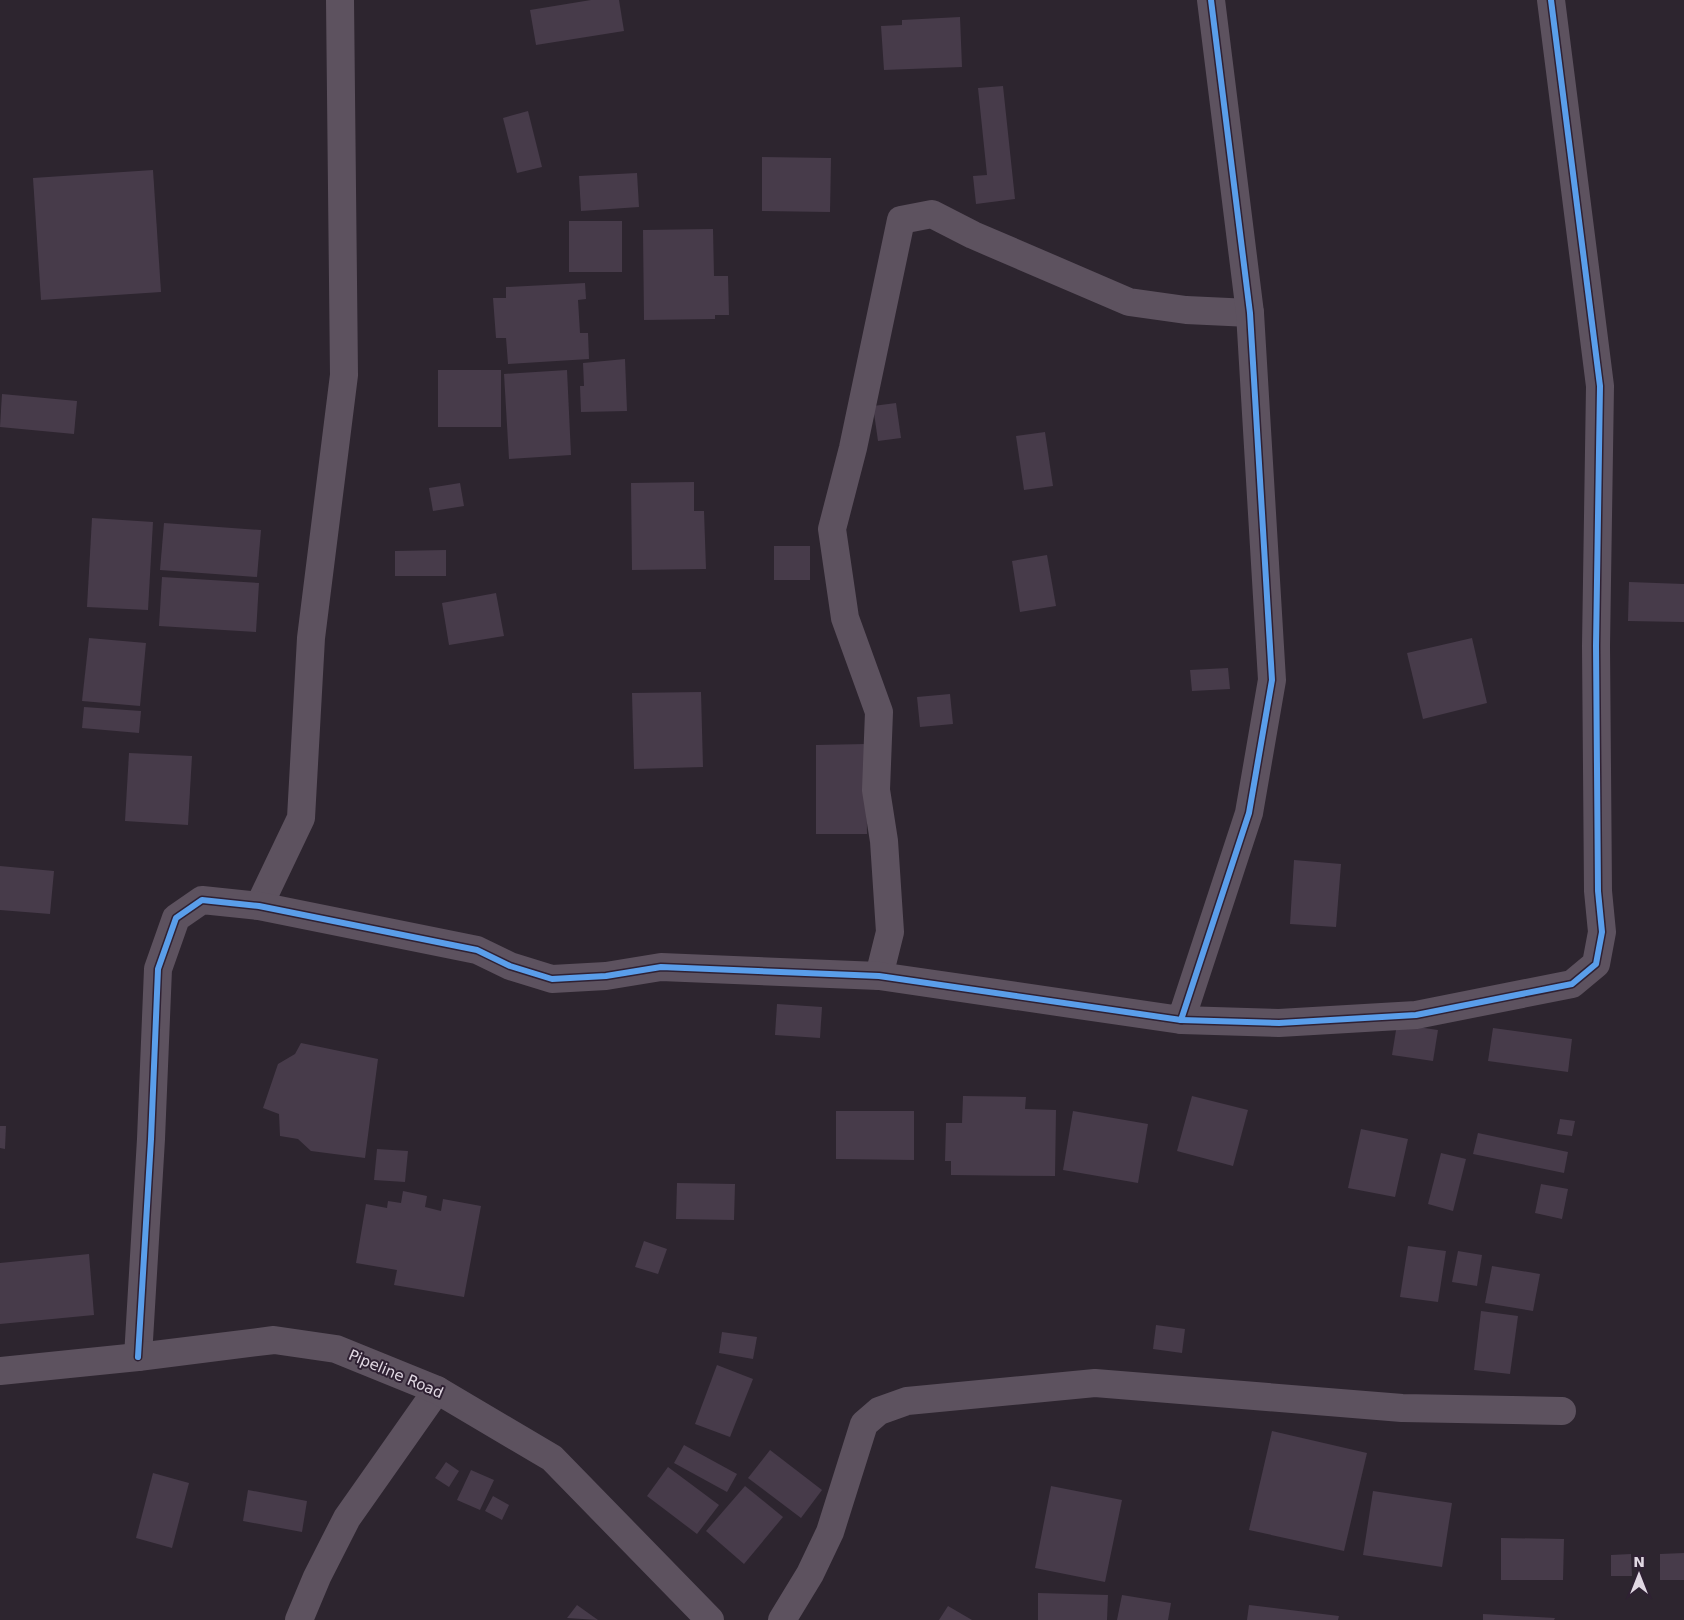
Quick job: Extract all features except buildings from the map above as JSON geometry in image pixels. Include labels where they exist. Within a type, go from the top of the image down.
[{"type":"street","points":[[259,906],[301,818],[311,638],[344,375],[340,0]]},
{"type":"street","points":[[1180,1020],[1249,813],[1272,680],[1250,313],[1211,0]]},
{"type":"street","points":[[138,1357],[151,1139],[158,970],[176,918],[202,900],[259,906],[477,950],[510,966],[552,979],[606,976],[661,967],[880,976],[1180,1020],[1279,1023],[1416,1015],[1572,984],[1596,964],[1602,932],[1598,891],[1596,646],[1600,386],[1551,0]]},
{"type":"street","points":[[880,976],[890,932],[884,841],[876,790],[879,712],[845,618],[832,529],[853,448],[901,220],[932,214],[972,235],[1129,302],[1186,310],[1250,313]]},
{"type":"street","name":"Pipeline Road","points":[[0,1371],[138,1357],[274,1340],[336,1349],[438,1390],[552,1458],[710,1620]]},
{"type":"street","points":[[782,1620],[810,1574],[830,1532],[864,1424],[880,1411],[907,1401],[1096,1383],[1402,1408],[1562,1411]]},
{"type":"street","points":[[299,1620],[317,1577],[348,1518],[438,1390]]},
{"type":"cycle path","points":[[138,1357],[151,1139],[158,969],[176,918],[202,900],[259,906],[477,950],[510,966],[552,979],[606,976],[661,967],[879,976],[1181,1020],[1249,813],[1272,680],[1250,313],[1211,0]]},
{"type":"cycle path","points":[[1181,1020],[1279,1023],[1416,1015],[1572,984],[1596,964],[1602,932],[1598,891],[1596,646],[1600,386],[1551,0]]}]
